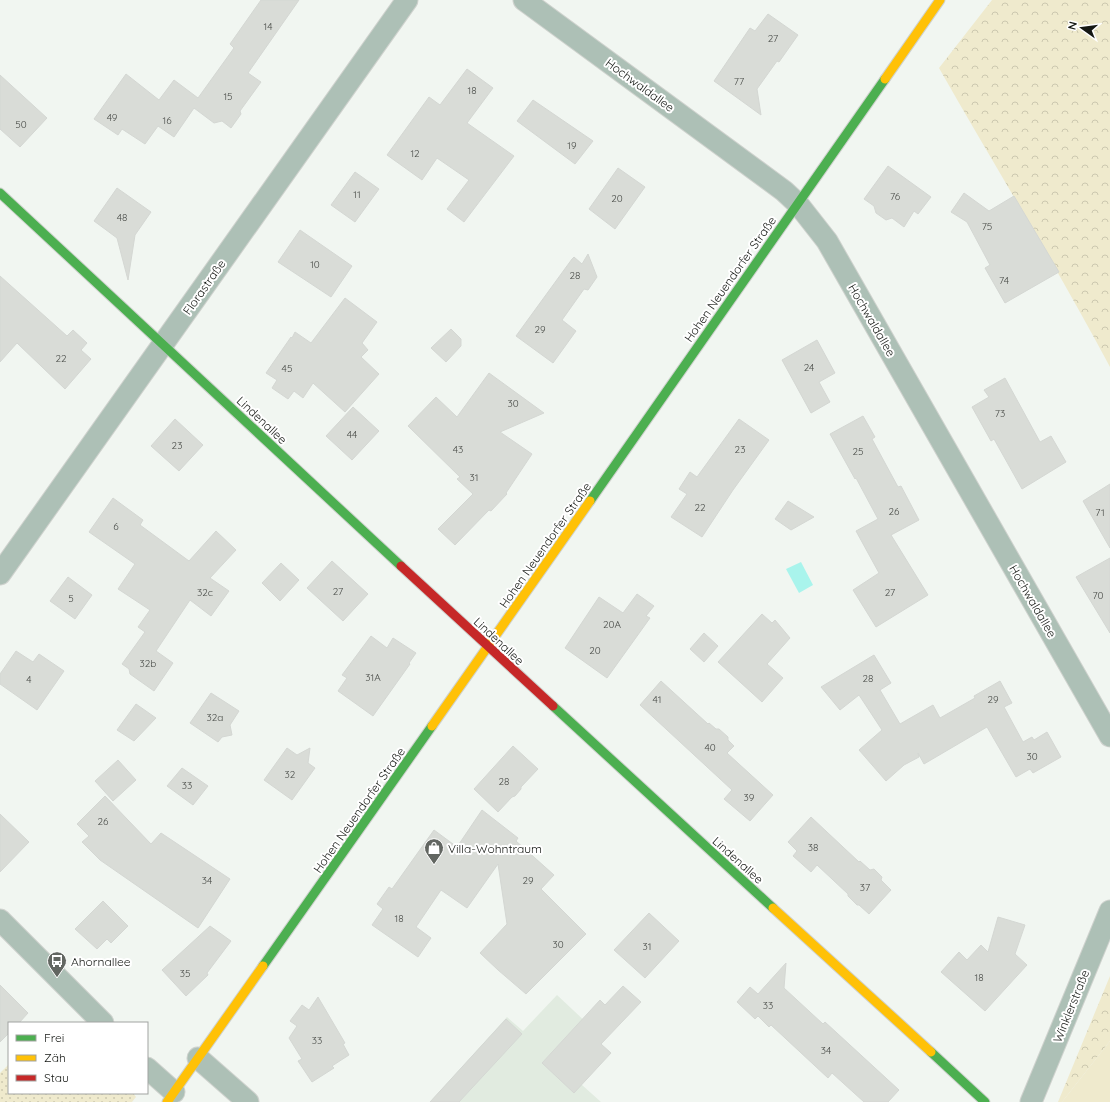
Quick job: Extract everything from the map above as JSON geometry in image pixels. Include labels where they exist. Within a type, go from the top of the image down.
[{"type":"main road","name":"Hohen Neuendorfer Straße","points":[[170,1097],[488,647],[940,0]]},
{"type":"main road","name":"Lindenallee","points":[[0,193],[488,647],[985,1102]]},
{"type":"street","name":"Florastraße","points":[[0,574],[407,0]]},
{"type":"street","name":"Hochwaldallee","points":[[524,0],[777,186],[798,204],[827,241],[1110,736]]},
{"type":"street","name":"Winklerstraße","points":[[1031,1102],[1110,911]]},
{"type":"street","points":[[0,920],[102,1022]]},
{"type":"street","points":[[198,1058],[248,1102]]},
{"type":"street","points":[[148,1069],[170,1097]]},
{"type":"shaded area","points":[[557,995],[605,1040],[572,1076],[601,1102],[430,1102],[507,1017],[523,1031]]},
{"type":"green space","points":[[992,0],[1110,0],[1110,367],[1047,254],[939,68]]},
{"type":"green space","points":[[1110,976],[1110,1041],[1062,1102],[1058,1102]]},
{"type":"green space","points":[[1110,1041],[1110,1102],[1062,1102]]},
{"type":"green space","points":[[8,1065],[8,1094],[134,1094],[136,1097],[132,1102],[0,1102],[0,1073]]},
{"type":"water","points":[[801,562],[813,585],[799,593],[786,569]]},
{"type":"building","points":[[261,0],[299,0],[248,73],[261,82],[240,111],[241,114],[231,128],[222,121],[214,123],[194,108],[174,137],[158,126],[145,144],[122,129],[118,135],[94,119],[126,74],[159,100],[174,80],[198,98],[234,48],[230,44]]},
{"type":"building","points":[[768,14],[798,35],[757,89],[761,115],[714,81],[750,28],[755,31]]},
{"type":"building","points":[[467,69],[493,88],[467,123],[514,156],[464,222],[447,209],[469,180],[437,158],[422,180],[387,155],[429,97],[440,105]]},
{"type":"building","points":[[0,75],[47,118],[20,147],[0,129]]},
{"type":"building","points":[[533,100],[593,141],[575,164],[517,121]]},
{"type":"building","points":[[888,166],[931,197],[918,214],[914,211],[904,227],[892,218],[886,220],[876,213],[874,206],[864,199]]},
{"type":"building","points":[[618,168],[645,187],[615,229],[589,209]]},
{"type":"building","points":[[355,172],[379,189],[355,222],[331,205]]},
{"type":"building","points":[[117,188],[151,212],[135,235],[128,280],[117,238],[94,221]]},
{"type":"building","points":[[964,193],[989,211],[1014,196],[1059,272],[1005,303],[985,268],[990,265],[967,222],[951,212]]},
{"type":"building","points":[[300,230],[352,266],[331,297],[278,262]]},
{"type":"building","points":[[588,254],[597,277],[588,290],[584,289],[562,320],[576,331],[553,363],[516,336],[572,259],[574,257],[582,264]]},
{"type":"building","points":[[0,276],[67,336],[73,330],[87,343],[81,350],[91,359],[65,389],[17,343],[0,362]]},
{"type":"building","points":[[345,298],[377,322],[362,343],[368,350],[361,357],[379,374],[345,412],[313,383],[303,398],[294,391],[288,399],[272,388],[277,380],[266,373],[295,332],[311,343]]},
{"type":"building","points":[[451,329],[461,339],[461,346],[446,362],[431,348]]},
{"type":"building","points":[[817,340],[835,373],[819,382],[830,402],[811,413],[782,360]]},
{"type":"building","points":[[489,373],[544,413],[500,432],[532,454],[506,493],[507,494],[455,545],[438,529],[473,494],[457,479],[460,477],[408,426],[436,397],[457,417]]},
{"type":"building","points":[[1005,378],[1040,442],[1051,436],[1066,462],[1022,489],[994,439],[991,441],[972,407],[989,397],[984,390]]},
{"type":"building","points":[[353,407],[379,431],[352,460],[326,436]]},
{"type":"building","points":[[863,416],[875,437],[872,439],[898,487],[901,486],[919,520],[891,535],[928,595],[876,627],[853,590],[879,573],[856,531],[878,519],[830,434]]},
{"type":"building","points":[[175,419],[203,445],[179,471],[151,446]]},
{"type":"building","points":[[739,419],[769,440],[733,490],[702,537],[671,517],[687,494],[679,489],[690,472],[697,477]]},
{"type":"building","points":[[1110,484],[1110,548],[1083,501]]},
{"type":"building","points":[[113,498],[143,520],[140,525],[189,561],[216,531],[236,550],[210,578],[229,591],[211,616],[190,600],[156,651],[173,663],[154,691],[130,674],[129,669],[122,664],[145,632],[138,627],[150,610],[118,589],[135,564],[89,532]]},
{"type":"building","points":[[788,501],[814,517],[791,530],[775,519]]},
{"type":"building","points":[[1110,558],[1110,633],[1076,577]]},
{"type":"building","points":[[332,561],[368,594],[343,621],[307,588]]},
{"type":"building","points":[[281,563],[299,580],[280,601],[262,583]]},
{"type":"building","points":[[68,577],[92,595],[75,619],[50,601]]},
{"type":"building","points":[[637,594],[654,606],[646,616],[650,618],[607,678],[565,648],[599,597],[623,613]]},
{"type":"building","points":[[762,614],[772,623],[775,620],[790,638],[767,664],[783,678],[762,702],[718,662]]},
{"type":"building","points":[[704,633],[718,646],[704,662],[690,649]]},
{"type":"building","points":[[371,636],[387,648],[393,638],[416,653],[409,663],[410,664],[373,716],[338,691],[347,678],[342,675]]},
{"type":"building","points":[[16,651],[33,662],[39,654],[64,671],[37,710],[0,684],[0,674]]},
{"type":"building","points":[[874,655],[891,683],[880,690],[900,724],[933,705],[940,718],[975,698],[974,696],[1000,681],[1012,703],[1004,707],[1023,742],[1032,737],[1034,740],[1047,732],[1061,757],[1033,773],[1030,769],[1016,777],[987,727],[924,764],[918,753],[919,757],[904,765],[886,781],[859,750],[882,730],[859,695],[840,710],[821,687]]},
{"type":"building","points":[[661,681],[708,724],[709,723],[716,729],[719,729],[728,737],[728,740],[734,746],[727,753],[773,795],[750,821],[724,799],[732,790],[640,705]]},
{"type":"building","points":[[211,693],[239,711],[230,725],[232,735],[222,737],[218,742],[190,723]]},
{"type":"building","points":[[136,704],[156,718],[134,741],[117,730]]},
{"type":"building","points":[[513,746],[538,769],[521,787],[515,796],[512,797],[498,812],[474,789]]},
{"type":"building","points":[[287,748],[297,755],[310,748],[308,763],[315,768],[292,800],[264,780]]},
{"type":"building","points":[[118,760],[136,780],[113,801],[95,781]]},
{"type":"building","points":[[182,768],[208,786],[193,805],[167,786]]},
{"type":"building","points":[[105,796],[151,844],[161,833],[230,879],[198,928],[100,860],[82,842],[89,836],[77,824]]},
{"type":"building","points":[[482,810],[518,838],[516,841],[554,875],[541,889],[586,934],[526,994],[480,953],[507,924],[498,864],[467,908],[441,890],[416,927],[431,938],[418,957],[372,925],[383,909],[377,904],[389,887],[392,889],[434,830],[457,847]]},
{"type":"building","points":[[0,814],[29,842],[0,872]]},
{"type":"building","points":[[811,817],[859,862],[860,861],[870,870],[874,869],[882,877],[881,880],[891,890],[869,914],[857,905],[848,896],[848,894],[817,865],[811,872],[793,856],[797,851],[788,842]]},
{"type":"building","points":[[103,901],[128,926],[111,943],[107,939],[97,949],[75,929]]},
{"type":"building","points":[[649,913],[679,941],[645,978],[614,950]]},
{"type":"building","points":[[998,917],[1025,925],[1015,954],[1027,965],[985,1011],[941,972],[959,952],[967,960],[981,945],[988,952]]},
{"type":"building","points":[[210,926],[231,941],[207,973],[208,975],[186,996],[162,970]]},
{"type":"building","points":[[786,963],[784,988],[823,1024],[825,1022],[899,1090],[888,1102],[864,1102],[832,1073],[828,1078],[771,1025],[769,1027],[758,1016],[755,1019],[737,1002],[750,987],[758,994]]},
{"type":"building","points":[[0,985],[28,1013],[20,1022],[8,1022],[8,1034],[0,1042]]},
{"type":"building","points":[[623,986],[641,1002],[601,1044],[611,1053],[574,1093],[542,1063],[600,1000],[605,1005]]},
{"type":"building","points":[[318,997],[345,1043],[343,1044],[349,1055],[332,1066],[334,1068],[312,1082],[298,1061],[302,1059],[289,1038],[297,1026],[290,1021],[302,1005],[309,1010]]},
{"type":"building","points":[[506,1019],[522,1034],[459,1102],[430,1102]]},
{"type":"traffic: fast","points":[[590,501],[885,79]]},
{"type":"traffic: fast","points":[[0,193],[401,566]]},
{"type":"traffic: fast","points":[[553,706],[773,908]]},
{"type":"traffic: fast","points":[[263,966],[432,726]]},
{"type":"traffic: fast","points":[[931,1052],[985,1102]]},
{"type":"traffic: slow","points":[[885,79],[940,0]]},
{"type":"traffic: slow","points":[[432,726],[590,501]]},
{"type":"traffic: slow","points":[[773,908],[931,1052]]},
{"type":"traffic: slow","points":[[167,1102],[263,966]]},
{"type":"traffic: jam","points":[[401,566],[553,706]]},
{"type":"place","name":"Villa-Wohntraum","points":[[434,865]]},
{"type":"place","name":"Ahornallee","points":[[57,978]]}]
